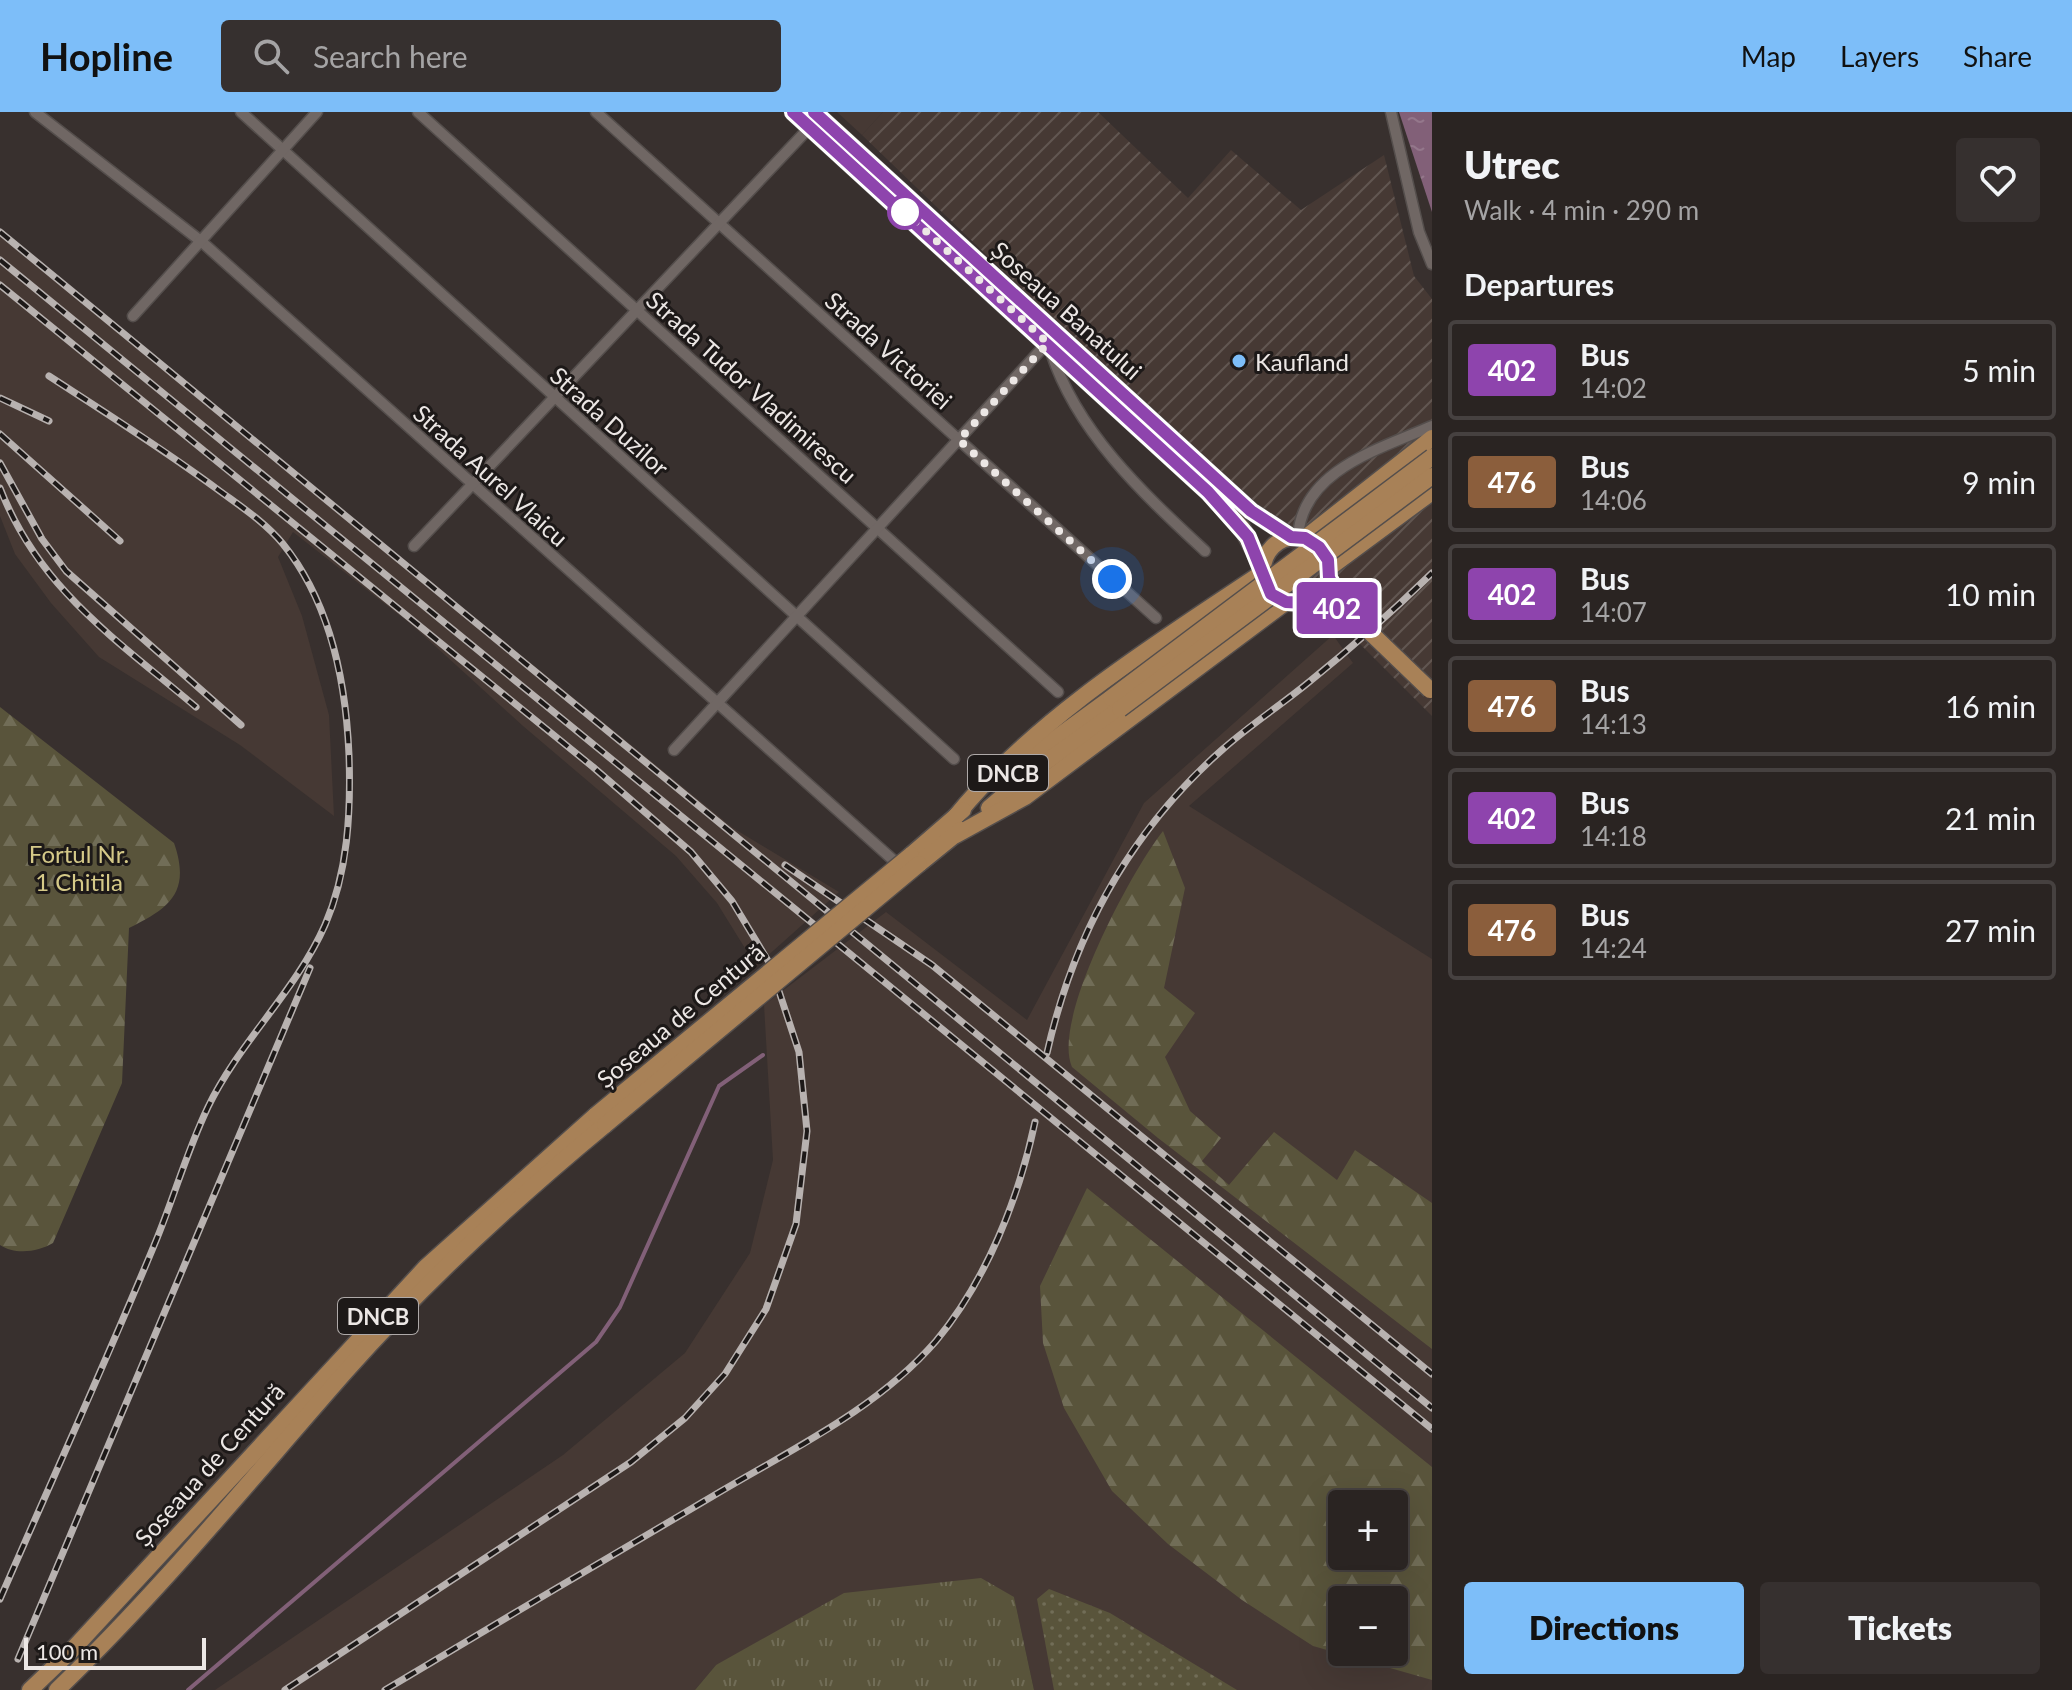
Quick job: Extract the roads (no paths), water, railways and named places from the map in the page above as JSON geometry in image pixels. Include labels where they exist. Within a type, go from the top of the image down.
[{"type":"main road","name":"Șoseaua Banatului","points":[[793,112],[812,120],[1052,338],[1251,511],[1298,538]]},
{"type":"main road","name":"Șoseaua Banatului","points":[[1052,338],[1242,528],[1262,570]]},
{"type":"main road","points":[[956,816],[1010,756],[1131,663],[1262,570],[1269,550],[1298,538],[1429,446]]},
{"type":"main road","name":"Șoseaua de Centură","points":[[30,1690],[73,1649],[426,1267],[601,1120],[914,865],[956,835],[1429,446]]},
{"type":"main road","name":"Șoseaua de Centură","points":[[914,865],[956,816],[1014,768],[1115,703],[1432,476]]},
{"type":"main road","points":[[1305,603],[1322,591],[1329,573],[1432,492]]},
{"type":"main road","points":[[1298,538],[1324,553],[1329,573],[1348,611],[1432,692]]},
{"type":"main road","points":[[1262,570],[1271,594],[1286,602],[1348,611]]},
{"type":"main road","points":[[956,835],[1025,797],[1286,602]]},
{"type":"main road","name":"Șoseaua de Centură","points":[[57,1690],[195,1547],[348,1369],[423,1290],[601,1120]]},
{"type":"street","name":"Strada Aurel Vlaicu","points":[[35,112],[202,242],[716,704],[914,865]]},
{"type":"street","name":"Strada Duzilor","points":[[241,112],[954,759]]},
{"type":"street","points":[[133,316],[317,112]]},
{"type":"street","name":"Strada Tudor Vladimirescu","points":[[418,112],[1058,692]]},
{"type":"street","name":"Strada Victoriei","points":[[596,112],[1156,618]]},
{"type":"street","points":[[1391,112],[1419,232],[1432,264]]},
{"type":"street","points":[[414,546],[556,398],[812,120]]},
{"type":"street","points":[[674,750],[1052,338]]},
{"type":"street","points":[[1052,338],[1057,370],[1097,437],[1131,479],[1205,551]]},
{"type":"street","points":[[1298,538],[1305,504],[1316,488],[1353,463],[1432,426]]},
{"type":"water","points":[[1399,112],[1432,112],[1432,212]]},
{"type":"waterway","points":[[188,1690],[596,1342],[620,1307],[719,1086],[763,1055]]},
{"type":"railway","points":[[0,232],[1432,1408]]},
{"type":"railway","points":[[0,260],[1432,1429]]},
{"type":"railway","points":[[0,285],[593,767],[691,852],[732,901],[770,964],[799,1052],[807,1131],[796,1224],[766,1309],[725,1374],[685,1418],[631,1462],[285,1690]]},
{"type":"railway","points":[[0,1599],[134,1292],[208,1107],[236,1060],[299,972],[325,925],[343,863],[349,798],[344,700],[332,644],[313,591],[283,544],[252,515],[197,474],[49,376]]},
{"type":"railway","points":[[0,398],[49,421]]},
{"type":"railway","points":[[0,434],[120,541]]},
{"type":"railway","points":[[0,463],[42,539],[66,571],[241,725]]},
{"type":"railway","points":[[0,488],[16,524],[58,584],[109,634],[196,707]]},
{"type":"railway","points":[[1047,1053],[1058,1009],[1090,926],[1110,887],[1160,814],[1223,749],[1340,656],[1432,573]]},
{"type":"railway","points":[[785,865],[932,965],[1432,1374]]},
{"type":"railway","points":[[18,1659],[310,968]]},
{"type":"railway","points":[[385,1690],[831,1427],[887,1388],[936,1341],[970,1292],[1010,1209],[1035,1122]]},
{"type":"place","name":"Kaufland","points":[[1239,361]]},
{"type":"park label","name":"Fortul Nr. 1 Chitila","points":[[79,867]]}]
